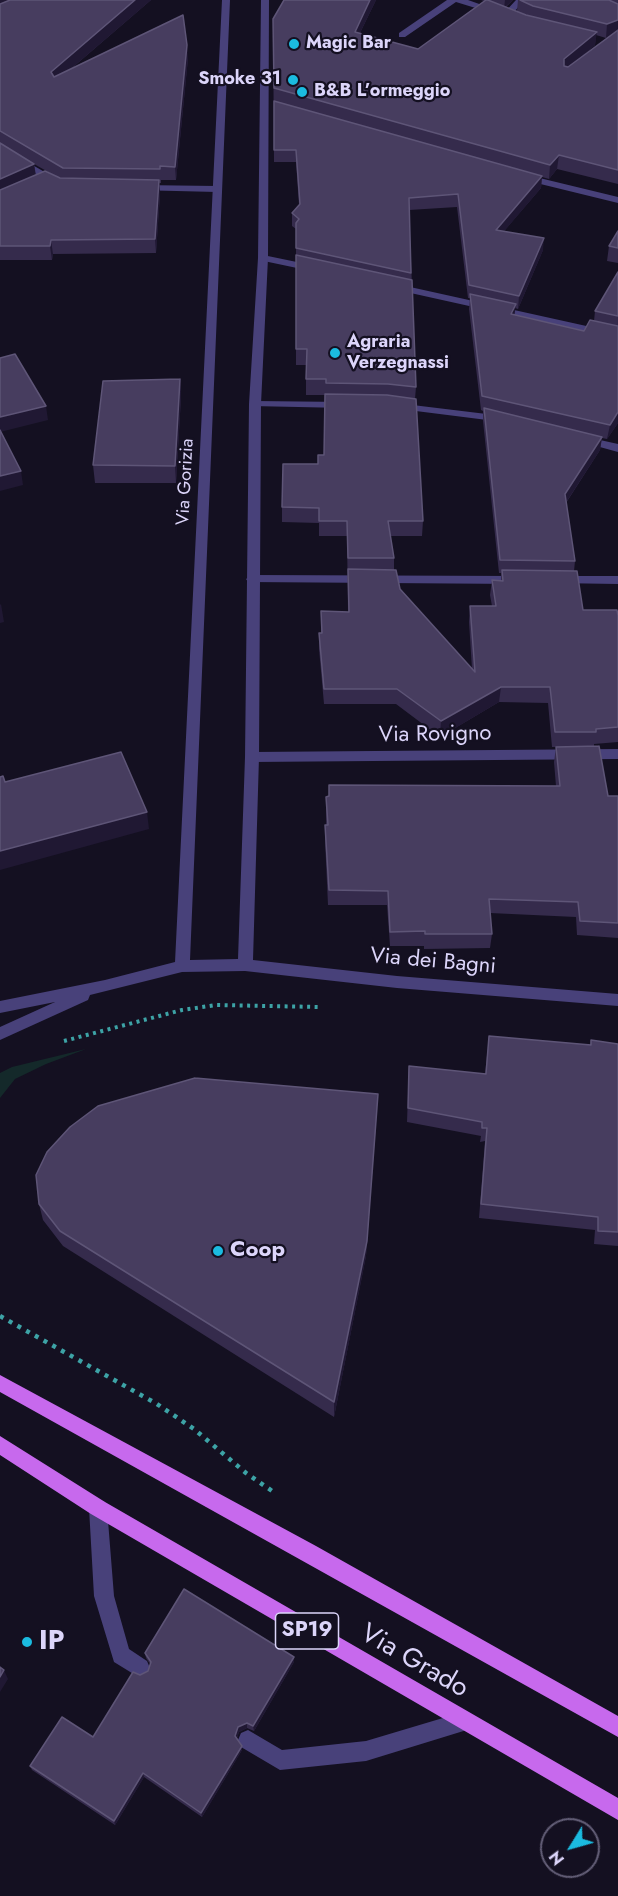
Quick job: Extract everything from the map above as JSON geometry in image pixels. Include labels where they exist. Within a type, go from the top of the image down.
[{"type":"main road","name":"Via Grado","points":[[7,1387],[618,1727]]},
{"type":"main road","name":"Via Grado","points":[[0,1445],[98,1508],[618,1810]]},
{"type":"street","name":"Via Gorizia","points":[[182,966],[226,0]]},
{"type":"street","points":[[245,965],[252,758],[255,404],[263,258],[265,0]]},
{"type":"street","points":[[402,35],[453,0]]},
{"type":"street","points":[[459,0],[507,14],[528,24]]},
{"type":"street","points":[[507,14],[521,0]]},
{"type":"street","points":[[263,104],[277,108]]},
{"type":"street","points":[[0,149],[44,180],[62,187]]},
{"type":"street","points":[[513,174],[618,200]]},
{"type":"street","points":[[132,188],[217,189]]},
{"type":"street","points":[[263,258],[322,271]]},
{"type":"street","points":[[379,283],[618,336]]},
{"type":"street","points":[[255,404],[354,405]]},
{"type":"street","points":[[387,405],[493,417],[516,422]]},
{"type":"street","points":[[573,436],[618,448]]},
{"type":"street","points":[[252,579],[618,580]]},
{"type":"street","name":"Via Rovigno","points":[[252,758],[618,754]]},
{"type":"street","name":"Via dei Bagni","points":[[105,986],[182,966],[245,965],[397,982],[618,1000]]},
{"type":"street","points":[[0,1007],[105,986]]},
{"type":"street","points":[[0,1034],[105,986]]},
{"type":"street","points":[[0,1377],[7,1387]]},
{"type":"street","points":[[98,1508],[104,1596],[122,1655],[140,1668]]},
{"type":"street","points":[[248,1740],[280,1760],[366,1751],[463,1722]]},
{"type":"path","points":[[59,1042],[182,1010],[216,1005]]},
{"type":"path","points":[[0,1316],[157,1404],[194,1429],[246,1473],[278,1495]]},
{"type":"green space","points":[[86,1049],[15,1079],[0,1098],[0,1073],[12,1067]]},
{"type":"building","points":[[10,0],[135,0],[51,72],[54,77],[183,15],[187,45],[175,167],[160,166],[160,169],[63,168],[0,131],[0,4]]},
{"type":"building","points":[[284,0],[370,0],[355,32],[418,49],[488,0],[526,15],[597,32],[564,59],[564,66],[568,67],[618,30],[618,170],[559,155],[550,165],[274,88],[273,19]]},
{"type":"building","points":[[520,0],[609,0],[618,4],[618,20],[607,24],[533,6]]},
{"type":"building","points":[[274,101],[542,176],[496,230],[544,238],[519,296],[469,285],[458,194],[409,198],[411,273],[296,248],[296,223],[299,219],[292,213],[300,204],[296,150],[274,150]]},
{"type":"building","points":[[0,143],[34,164],[0,179]]},
{"type":"building","points":[[45,171],[60,178],[159,180],[155,239],[51,240],[50,246],[0,246],[0,190]]},
{"type":"building","points":[[618,231],[618,248],[609,246]]},
{"type":"building","points":[[296,255],[412,280],[416,387],[326,383],[326,379],[306,379],[307,349],[296,349]]},
{"type":"building","points":[[618,272],[618,316],[595,311]]},
{"type":"building","points":[[470,294],[516,304],[511,314],[584,331],[590,320],[618,326],[618,412],[610,425],[482,396]]},
{"type":"building","points":[[15,354],[46,406],[0,417],[0,358]]},
{"type":"building","points":[[180,379],[175,466],[93,465],[103,381]]},
{"type":"building","points":[[325,394],[387,395],[416,399],[423,521],[388,521],[394,558],[348,558],[347,521],[319,521],[319,508],[282,507],[283,464],[318,464],[318,455],[324,455]]},
{"type":"building","points":[[484,408],[602,437],[565,494],[575,561],[500,560]]},
{"type":"building","points":[[0,430],[21,471],[0,476]]},
{"type":"building","points":[[348,569],[396,570],[400,589],[475,672],[470,606],[496,606],[492,580],[503,581],[502,570],[577,571],[583,610],[617,610],[618,727],[596,729],[596,732],[555,732],[550,687],[501,687],[441,721],[397,689],[324,689],[319,633],[322,633],[321,611],[349,612]]},
{"type":"building","points":[[599,746],[608,796],[618,796],[618,923],[580,921],[578,902],[489,899],[492,934],[390,932],[388,891],[329,890],[325,825],[328,825],[326,797],[329,796],[329,785],[560,786],[556,747]]},
{"type":"building","points":[[121,752],[147,812],[0,851],[0,777],[3,776],[5,782]]},
{"type":"building","points":[[489,1036],[591,1045],[591,1040],[618,1044],[618,1232],[598,1231],[598,1217],[481,1204],[487,1128],[482,1128],[482,1122],[408,1108],[409,1066],[486,1074]]},
{"type":"building","name":"Coop","points":[[195,1078],[378,1094],[367,1241],[334,1402],[60,1231],[39,1204],[36,1175],[47,1152],[70,1127],[98,1106]]},
{"type":"building","points":[[184,1589],[294,1657],[253,1726],[247,1723],[238,1727],[235,1736],[242,1746],[201,1813],[143,1773],[114,1821],[30,1766],[62,1717],[93,1737],[133,1672],[140,1675],[148,1671],[151,1662],[145,1653]]},
{"type":"place","name":"Magic Bar","points":[[294,44]]},
{"type":"place","name":"Smoke 31","points":[[293,80]]},
{"type":"place","name":"B&B L’ormeggio","points":[[302,92]]},
{"type":"place","name":"Agraria Verzegnassi","points":[[335,353]]},
{"type":"place","name":"Coop","points":[[218,1251]]},
{"type":"place","name":"IP","points":[[27,1642]]}]
